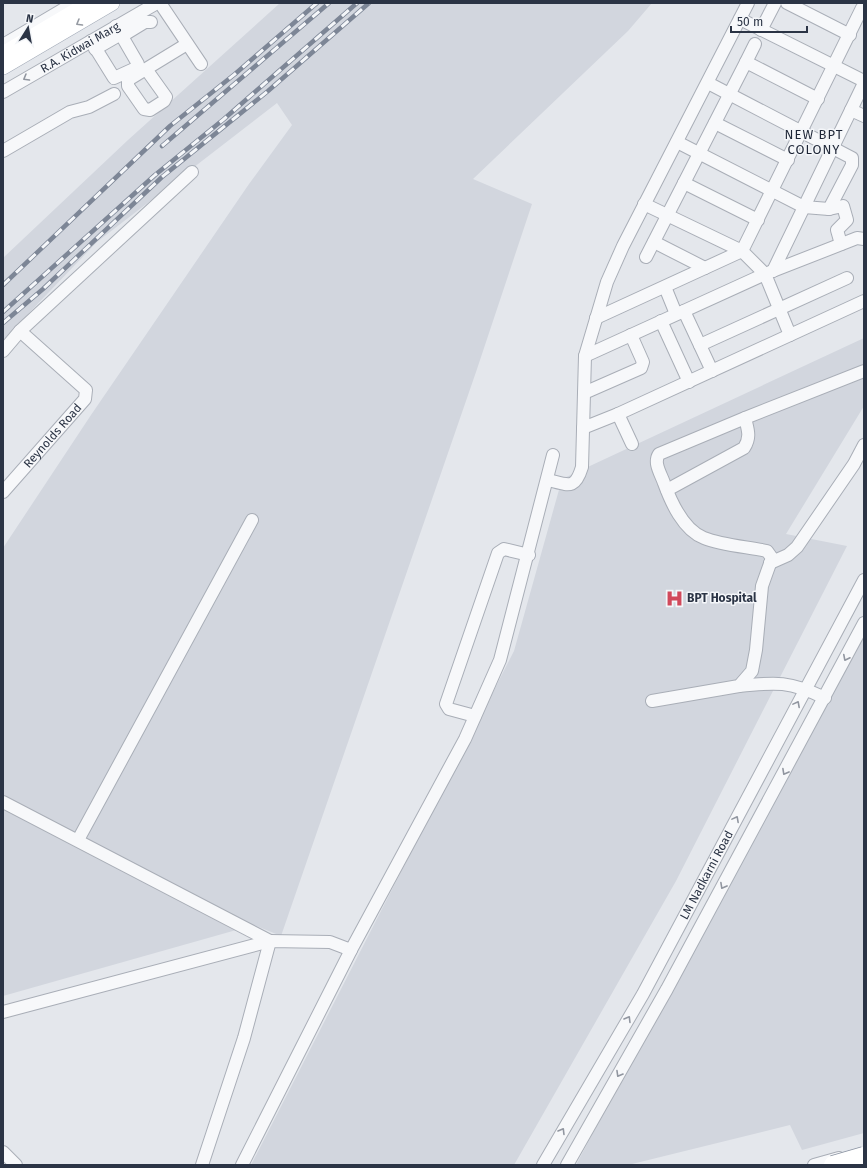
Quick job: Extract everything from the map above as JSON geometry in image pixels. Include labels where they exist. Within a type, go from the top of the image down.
[{"type":"highway","points":[[833,1165],[863,1155]]},
{"type":"main road","points":[[3,54],[88,3]]},
{"type":"main road","points":[[3,67],[112,3]]},
{"type":"street","points":[[3,45],[74,3]]},
{"type":"street","points":[[158,3],[201,64]]},
{"type":"street","name":"R.A. Kidwai Marg","points":[[3,92],[121,29],[158,3]]},
{"type":"street","points":[[548,480],[563,484],[576,482],[578,479],[582,467],[585,356],[607,282],[644,204],[708,83],[748,3]]},
{"type":"street","points":[[761,30],[775,3]]},
{"type":"street","points":[[787,3],[850,35]]},
{"type":"street","points":[[596,318],[742,251],[850,35],[860,7]]},
{"type":"street","points":[[740,19],[864,82],[857,113]]},
{"type":"street","points":[[121,29],[145,22],[151,22]]},
{"type":"street","points":[[93,45],[114,78],[136,68],[138,64],[121,29]]},
{"type":"street","points":[[121,29],[141,55]]},
{"type":"street","points":[[146,69],[187,44]]},
{"type":"street","points":[[646,257],[755,44]]},
{"type":"street","points":[[746,62],[818,99]]},
{"type":"street","points":[[708,83],[852,158],[852,162],[829,209]]},
{"type":"street","points":[[3,152],[70,112],[89,107],[114,94]]},
{"type":"street","points":[[769,272],[804,207],[833,148],[857,113],[864,98]]},
{"type":"street","points":[[715,123],[788,160]]},
{"type":"street","points":[[677,142],[772,192],[804,207],[829,209],[843,206],[847,220],[837,230],[842,244]]},
{"type":"street","points":[[3,351],[20,331],[192,172]]},
{"type":"street","points":[[684,183],[758,220]]},
{"type":"street","points":[[644,204],[742,251],[769,272],[779,309],[790,335]]},
{"type":"street","points":[[585,356],[769,272],[857,238],[864,239]]},
{"type":"street","points":[[654,242],[705,268]]},
{"type":"street","points":[[700,345],[847,278]]},
{"type":"street","points":[[664,286],[700,345],[712,371]]},
{"type":"street","points":[[583,428],[689,382],[864,301]]},
{"type":"street","points":[[661,321],[689,382]]},
{"type":"street","name":"Reynolds Road","points":[[3,492],[85,399],[86,390],[20,331]]},
{"type":"street","points":[[584,393],[642,368],[643,362],[631,335]]},
{"type":"street","points":[[739,686],[752,671],[756,650],[762,586],[772,558],[767,551],[704,538],[693,532],[684,522],[667,490],[656,463],[659,454],[864,371]]},
{"type":"street","points":[[618,414],[632,444]]},
{"type":"street","points":[[667,490],[744,448],[748,442],[749,433],[745,418]]},
{"type":"street","points":[[770,563],[788,555],[797,546],[854,464],[864,445]]},
{"type":"street","points":[[242,1165],[352,950],[465,739],[500,660],[529,555],[553,455]]},
{"type":"street","points":[[78,840],[252,520]]},
{"type":"street","points":[[475,716],[449,710],[446,704],[498,553],[504,549],[529,555]]},
{"type":"street","name":"LM Nadkarni Road","points":[[542,1165],[643,994],[864,580]]},
{"type":"street","name":"LM Nadkarni Road","points":[[567,1165],[667,989],[825,698],[864,623]]},
{"type":"street","points":[[652,702],[739,686],[774,682],[805,689],[825,698]]},
{"type":"street","points":[[3,802],[270,941]]},
{"type":"street","points":[[202,1165],[244,1038],[270,941]]},
{"type":"street","points":[[3,1012],[270,941],[330,942],[352,950]]},
{"type":"street","points":[[3,1152],[16,1165]]},
{"type":"street","points":[[814,1165],[863,1155]]},
{"type":"shaded area","points":[[280,3],[652,3],[628,31],[473,179],[532,204],[476,372],[281,936],[254,925],[3,996],[3,548],[91,415],[249,184],[292,125],[277,103],[97,242],[3,340],[3,258],[128,140]]},
{"type":"shaded area","points":[[864,338],[864,406],[786,534],[847,546],[676,881],[514,1165],[251,1165],[514,651],[562,479]]},
{"type":"shaded area","points":[[864,624],[864,1133],[802,1150],[790,1125],[628,1165],[576,1165]]},
{"type":"railway","points":[[3,285],[170,126],[235,74],[317,3]]},
{"type":"railway","points":[[162,146],[329,3]]},
{"type":"railway","points":[[3,312],[155,175],[224,119],[357,3]]},
{"type":"railway","points":[[3,323],[43,289],[162,177],[268,91],[369,3]]},
{"type":"place","name":"BPT Hospital","points":[[674,598]]},
{"type":"district","name":"NEW BPT COLONY","points":[[814,142]]}]
